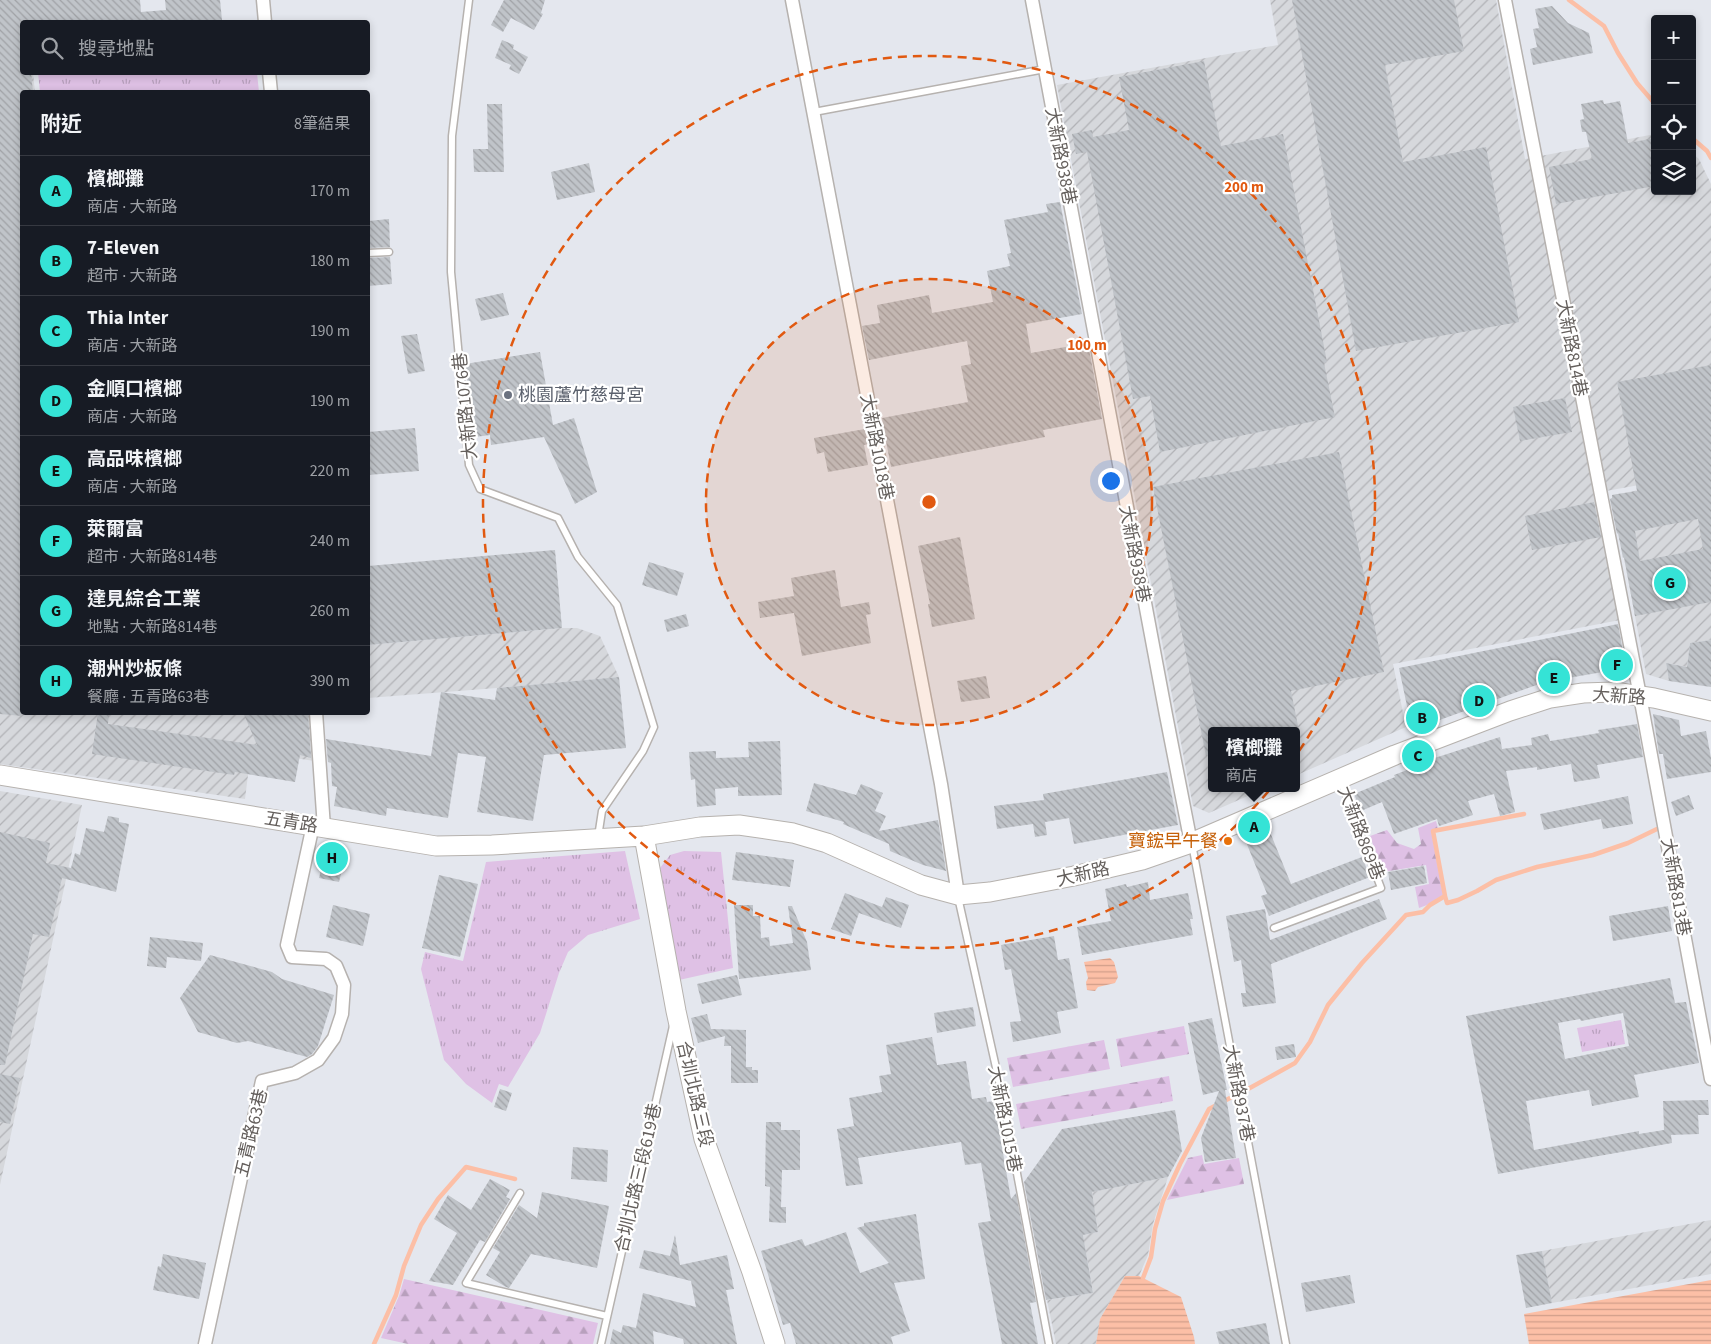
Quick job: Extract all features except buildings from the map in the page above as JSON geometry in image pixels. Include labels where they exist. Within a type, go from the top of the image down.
[{"type":"street","points":[[263,0],[265,20]]},
{"type":"street","name":"大新路1018巷","points":[[792,0],[939,774],[958,895]]},
{"type":"street","name":"大新路938巷","points":[[1032,0],[1191,843]]},
{"type":"street","name":"大新路814巷","points":[[1505,0],[1640,696]]},
{"type":"street","points":[[269,75],[271,90]]},
{"type":"street","name":"大新路","points":[[644,836],[700,827],[739,825],[793,833],[826,843],[921,885],[958,895],[990,892],[1074,876],[1142,860],[1191,843],[1395,755],[1510,711],[1550,698],[1583,693],[1614,692],[1711,711]]},
{"type":"street","name":"大新路813巷","points":[[1640,696],[1711,1079]]},
{"type":"street","points":[[316,715],[318,827]]},
{"type":"street","name":"五青路","points":[[0,775],[436,846],[492,845],[644,836]]},
{"type":"street","name":"五青路63巷","points":[[205,1344],[262,1081],[295,1072],[318,1060],[334,1038],[342,1014],[344,986],[336,966],[326,959],[292,957],[287,945],[318,827]]},
{"type":"street","name":"合圳北路三段","points":[[644,836],[676,1011],[704,1139],[752,1272],[775,1344]]},
{"type":"lane","name":"大新路1076巷","points":[[469,0],[452,136],[452,272],[470,464],[480,490],[558,518],[578,557],[617,605],[654,727],[643,751],[602,811],[598,838]]},
{"type":"lane","points":[[814,112],[1045,68]]},
{"type":"lane","points":[[370,254],[389,252]]},
{"type":"lane","name":"大新路869巷","points":[[1274,928],[1381,888],[1340,778]]},
{"type":"lane","name":"大新路937巷","points":[[1191,843],[1286,1344]]},
{"type":"lane","name":"大新路1015巷","points":[[958,895],[1003,1099],[1049,1344]]},
{"type":"lane","name":"合圳北路三段619巷","points":[[601,1344],[676,1011]]},
{"type":"lane","points":[[520,1193],[466,1283],[606,1316]]},
{"type":"shaded area","points":[[0,0],[27,0],[29,20],[20,20],[20,75],[33,75],[35,90],[20,90],[20,715],[310,715],[314,761],[251,751],[245,799],[0,764]]},
{"type":"shaded area","points":[[1270,0],[1496,0],[1525,159],[1651,135],[1651,195],[1696,195],[1696,156],[1699,159],[1711,184],[1711,472],[1595,493],[1620,620],[1393,664],[1406,727],[1300,774],[1300,727],[1208,727],[1208,792],[1257,792],[1209,813],[1193,806],[1057,85],[1278,45]]},
{"type":"shaded area","points":[[1711,477],[1711,640],[1690,643],[1687,667],[1666,663],[1669,681],[1646,674],[1612,495]]},
{"type":"shaded area","points":[[577,628],[600,636],[619,677],[370,698],[370,645]]},
{"type":"shaded area","points":[[0,791],[82,805],[0,1185]]},
{"type":"shaded area","points":[[1110,958],[1114,962],[1118,977],[1115,983],[1098,987],[1095,991],[1087,990],[1086,982],[1088,978],[1084,962]]},
{"type":"shaded area","points":[[1168,1177],[1153,1224],[1148,1255],[1139,1276],[1125,1276],[1100,1319],[1096,1344],[1056,1344],[1047,1300],[1093,1293],[1083,1235],[1098,1232],[1092,1192]]},
{"type":"shaded area","points":[[1711,1220],[1711,1274],[1552,1303],[1542,1251]]},
{"type":"shaded area","points":[[1125,1276],[1139,1276],[1181,1297],[1195,1344],[1096,1344],[1100,1319]]},
{"type":"shaded area","points":[[1711,1280],[1711,1344],[1529,1344],[1524,1314]]},
{"type":"green space","points":[[38,75],[257,75],[259,90],[40,90]]},
{"type":"green space","points":[[1436,821],[1438,828],[1431,830],[1443,895],[1419,908],[1415,887],[1429,884],[1426,865],[1383,872],[1370,836],[1387,830],[1397,843],[1414,849],[1421,844],[1418,828]]},
{"type":"green space","points":[[625,851],[640,919],[588,935],[568,952],[559,973],[540,1033],[508,1087],[499,1084],[492,1103],[466,1084],[444,1060],[421,969],[425,952],[463,961],[486,862]]},
{"type":"green space","points":[[684,851],[721,852],[733,968],[679,980],[660,868],[670,855]]},
{"type":"green space","points":[[1621,1020],[1625,1044],[1582,1052],[1577,1028]]},
{"type":"green space","points":[[1184,1026],[1189,1054],[1121,1067],[1116,1039]]},
{"type":"green space","points":[[1104,1040],[1110,1069],[1013,1087],[1007,1058]]},
{"type":"green space","points":[[1169,1076],[1173,1101],[1021,1129],[1016,1104]]},
{"type":"green space","points":[[1202,1155],[1204,1164],[1239,1158],[1244,1184],[1167,1200],[1188,1158]]},
{"type":"green space","points":[[404,1279],[598,1323],[593,1344],[408,1344],[381,1338],[399,1296]]},
{"type":"waterway","points":[[1569,0],[1604,26],[1637,83],[1651,99]]},
{"type":"waterway","points":[[1696,141],[1707,151],[1711,158]]},
{"type":"waterway","points":[[1248,1089],[1295,1063],[1310,1042],[1328,1005],[1362,963],[1406,915],[1423,912],[1430,905],[1445,896],[1433,831],[1524,814]]},
{"type":"waterway","points":[[1445,896],[1447,903],[1458,900],[1496,880],[1537,867],[1593,855],[1628,843],[1657,829]]},
{"type":"waterway","points":[[1143,1278],[1151,1257],[1155,1229],[1163,1201],[1180,1164],[1209,1109],[1230,1098]]},
{"type":"waterway","points":[[374,1344],[396,1295],[404,1266],[421,1225],[438,1199],[466,1167],[515,1179]]},
{"type":"place","name":"桃園蘆竹慈母宮","points":[[508,395]]},
{"type":"place","name":"達見綜合工業","points":[[1670,583]]},
{"type":"place","name":"萊爾富","points":[[1617,665]]},
{"type":"place","name":"高品味檳榔","points":[[1554,678]]},
{"type":"place","name":"金順口檳榔","points":[[1479,701]]},
{"type":"place","name":"7-Eleven","points":[[1422,718]]},
{"type":"place","name":"Thia Inter","points":[[1418,756]]},
{"type":"place","name":"檳榔攤","points":[[1254,827]]},
{"type":"place","name":"寶鋐早午餐","points":[[1228,841]]},
{"type":"place","name":"潮州炒板條","points":[[332,858]]}]
